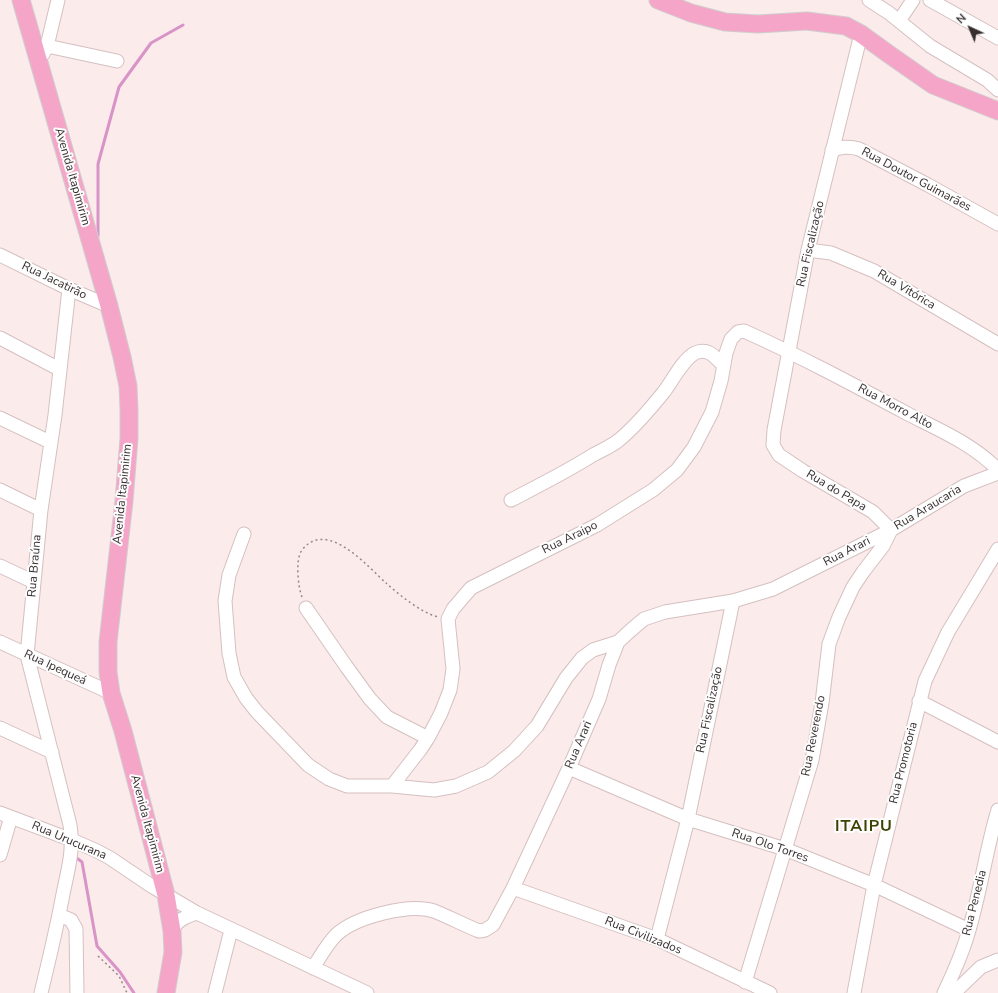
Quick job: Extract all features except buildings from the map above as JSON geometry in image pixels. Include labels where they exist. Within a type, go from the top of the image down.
[{"type":"main road","name":"Avenida Itapimirim","points":[[21,0],[43,53],[109,306],[128,386],[130,410],[129,438],[124,501],[108,642],[108,672],[111,694],[123,731],[166,895],[172,931],[173,952],[166,993]]},
{"type":"main road","points":[[658,0],[691,13],[725,22],[758,24],[807,21],[846,26],[861,34],[933,85],[998,111]]},
{"type":"street","points":[[58,0],[43,53],[117,61]]},
{"type":"street","points":[[868,0],[899,21],[930,46],[987,80],[998,90]]},
{"type":"street","points":[[899,21],[913,0]]},
{"type":"street","points":[[930,0],[998,38]]},
{"type":"street","name":"Rua Fiscalização","points":[[779,455],[773,444],[774,430],[788,351],[808,250],[861,34]]},
{"type":"street","name":"Rua Doutor Guimarães","points":[[832,150],[846,147],[859,149],[928,184],[998,224]]},
{"type":"street","name":"Rua Vitórica","points":[[808,250],[831,253],[874,271],[998,344]]},
{"type":"street","name":"Rua Jacatirão","points":[[0,255],[69,289],[109,306]]},
{"type":"street","name":"Rua Braúna","points":[[41,993],[72,851],[72,840],[70,825],[27,655],[41,510],[55,415],[69,289]]},
{"type":"street","name":"Rua Araipo","points":[[448,619],[453,609],[471,588],[597,525],[653,490],[677,470],[694,447],[712,412],[731,339],[738,332],[744,331],[788,351]]},
{"type":"street","points":[[0,338],[59,369]]},
{"type":"street","name":"Rua Morro Alto","points":[[788,351],[971,448],[988,460],[998,470]]},
{"type":"street","points":[[510,500],[570,469],[619,440],[634,426],[663,393],[679,370],[694,354],[698,352],[711,353],[723,365]]},
{"type":"street","points":[[0,418],[50,442]]},
{"type":"street","name":"Rua do Papa","points":[[779,455],[802,471],[872,512],[891,530]]},
{"type":"street","name":"Rua Araucaria","points":[[829,644],[853,587],[883,546],[891,530],[964,486],[998,473]]},
{"type":"street","points":[[0,490],[41,510]]},
{"type":"street","name":"Rua Arari","points":[[313,968],[335,936],[348,926],[380,914],[416,908],[434,911],[479,931],[490,929],[500,914],[513,888],[569,768],[599,699],[609,665],[618,642],[644,619],[665,612],[733,601],[773,589],[891,530]]},
{"type":"street","points":[[244,534],[229,575],[225,600],[229,653],[234,676],[257,712],[308,765],[329,779],[347,786],[392,786],[434,790],[456,786],[488,772],[514,751],[537,726],[566,678],[582,658],[593,650],[618,642]]},
{"type":"street","name":"Rua Promotoria","points":[[854,993],[874,885],[925,681],[948,632],[998,549]]},
{"type":"street","points":[[0,566],[34,582]]},
{"type":"street","name":"Rua Fiscalização","points":[[688,819],[733,601]]},
{"type":"street","points":[[306,608],[370,699],[387,717],[428,738]]},
{"type":"street","points":[[392,786],[428,738],[441,713],[450,690],[454,669],[448,619]]},
{"type":"street","name":"Rua Ipequeá","points":[[0,642],[111,694]]},
{"type":"street","name":"Rua Reverendo","points":[[785,849],[812,760],[822,703],[829,644]]},
{"type":"street","points":[[919,701],[998,742]]},
{"type":"street","points":[[0,728],[52,752]]},
{"type":"street","name":"Rua Olo Torres","points":[[569,768],[688,819],[785,849],[874,885],[969,930]]},
{"type":"street","name":"Rua Penedia","points":[[944,993],[956,967],[969,930],[991,832],[998,810]]},
{"type":"street","points":[[0,855],[3,814]]},
{"type":"street","name":"Rua Urucurana","points":[[3,814],[72,840],[110,858],[166,895],[174,898],[197,913],[367,993]]},
{"type":"street","points":[[657,939],[688,819]]},
{"type":"street","points":[[745,982],[785,849]]},
{"type":"street","name":"Rua Civilizados","points":[[513,888],[657,939],[770,993]]},
{"type":"street","points":[[172,931],[174,926],[184,918],[197,913]]},
{"type":"street","points":[[59,915],[71,920],[76,929],[77,993]]},
{"type":"street","points":[[215,993],[231,930]]},
{"type":"street","points":[[954,993],[981,967],[998,960]]},
{"type":"path","points":[[306,608],[298,588],[299,553],[312,541],[320,539],[331,540],[347,549],[367,565],[387,585],[423,611],[436,617],[448,619]]},
{"type":"path","points":[[98,956],[119,976],[127,993]]},
{"type":"waterway","points":[[98,236],[98,164],[119,87],[151,43],[183,25]]},
{"type":"waterway","points":[[74,856],[82,862],[97,946],[120,972],[134,993]]},
{"type":"district","name":"ITAIPU","points":[[864,827]]}]
